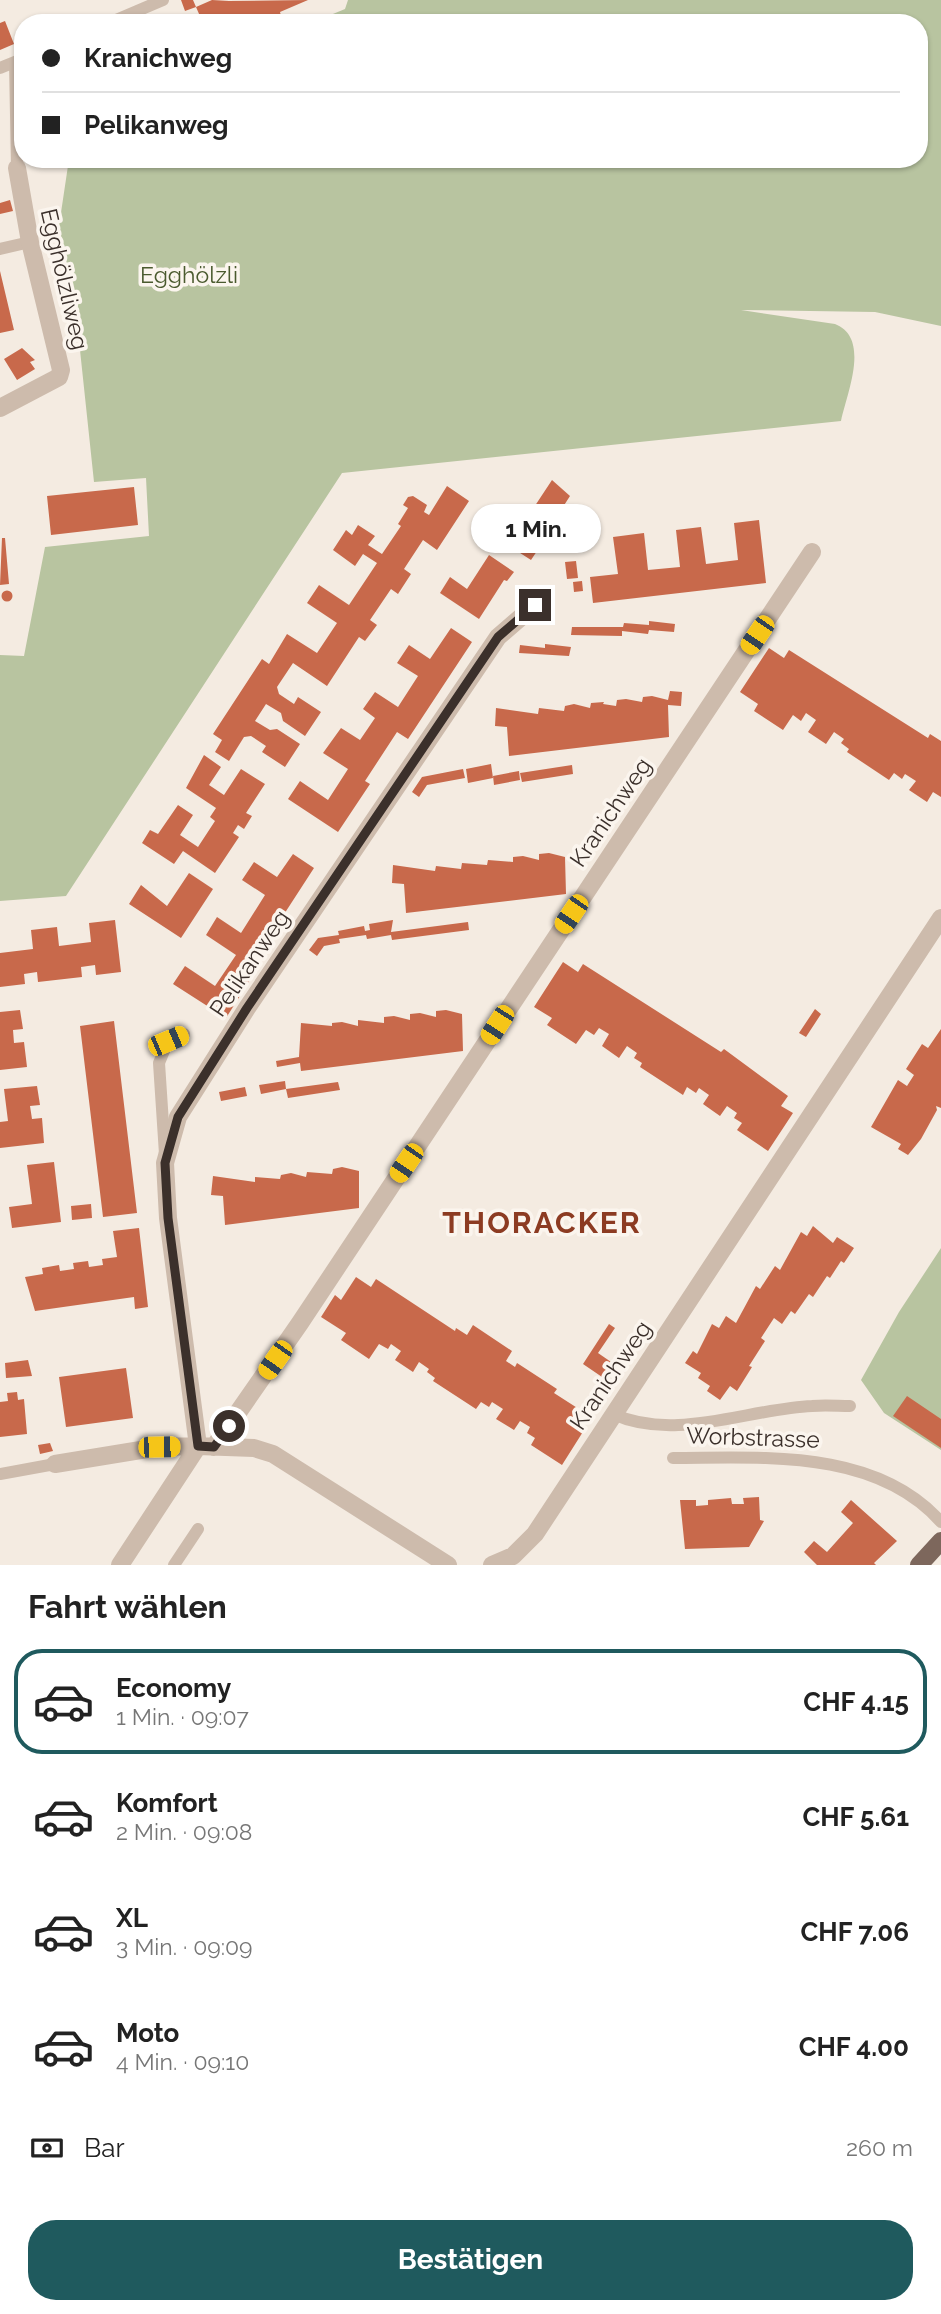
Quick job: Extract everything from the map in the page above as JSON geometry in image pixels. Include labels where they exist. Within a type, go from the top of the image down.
[{"type":"main road","points":[[919,1565],[941,1541]]},
{"type":"street","name":"Egghölzliweg","points":[[0,408],[46,386],[59,377],[61,370],[30,242],[17,168]]},
{"type":"street","name":"Kranichweg","points":[[120,1565],[300,1323],[812,552]]},
{"type":"street","name":"Pelikanweg","points":[[206,1447],[168,1218],[165,1163],[178,1117],[247,1008],[498,637],[535,605]]},
{"type":"street","name":"Kranichweg","points":[[492,1565],[513,1556],[535,1534],[941,918]]},
{"type":"street","points":[[55,1464],[159,1447],[254,1448],[273,1454],[448,1565]]},
{"type":"lane","points":[[130,14],[163,0]]},
{"type":"lane","points":[[0,249],[30,242]]},
{"type":"lane","points":[[165,1163],[159,1063],[168,1041],[184,1034]]},
{"type":"lane","points":[[613,1414],[632,1423],[672,1426],[811,1406],[850,1406]]},
{"type":"lane","name":"Worbstrasse","points":[[673,1458],[810,1459],[859,1472],[913,1496],[941,1522]]},
{"type":"lane","points":[[0,1474],[55,1464]]},
{"type":"lane","points":[[174,1565],[198,1529]]},
{"type":"green space","name":"Egghölzli","points":[[348,0],[941,0],[941,326],[875,312],[741,310],[835,324],[846,331],[852,341],[854,367],[841,421],[342,473],[66,896],[0,901],[0,655],[24,656],[45,547],[149,536],[146,478],[94,482],[75,303],[59,226],[68,168],[928,168],[928,14],[333,14],[345,9]]},
{"type":"green space","points":[[941,1248],[941,1450],[884,1413],[861,1380],[899,1312]]},
{"type":"building","points":[[181,0],[193,0],[196,7],[185,11]]},
{"type":"building","points":[[212,0],[308,0],[281,14],[199,14],[196,7]]},
{"type":"building","points":[[5,21],[14,44],[0,50],[0,23]]},
{"type":"building","points":[[10,200],[13,211],[0,214],[0,203]]},
{"type":"building","points":[[0,271],[14,330],[0,333]]},
{"type":"building","points":[[22,348],[35,360],[30,362],[35,369],[17,380],[4,359]]},
{"type":"building","points":[[552,480],[570,496],[561,510],[563,512],[531,560],[492,535],[502,519],[519,530]]},
{"type":"building","points":[[447,486],[469,501],[437,550],[423,540],[404,569],[411,574],[398,594],[391,589],[370,620],[377,625],[365,641],[359,637],[327,686],[293,663],[277,687],[279,694],[294,704],[298,697],[321,712],[305,736],[283,721],[281,713],[266,704],[255,721],[270,730],[277,729],[300,744],[285,767],[262,752],[266,746],[251,736],[244,737],[229,761],[215,752],[222,740],[213,734],[262,659],[269,664],[287,634],[317,653],[337,623],[307,603],[319,585],[349,605],[377,563],[363,554],[355,566],[333,550],[346,530],[352,535],[358,525],[375,536],[368,545],[382,554],[401,526],[398,524],[408,508],[403,505],[408,497],[413,496],[427,505],[424,512],[429,515]]},
{"type":"building","points":[[134,487],[138,525],[51,535],[47,496]]},
{"type":"building","points":[[759,520],[766,583],[593,603],[590,577],[618,574],[613,537],[644,533],[648,570],[680,567],[676,530],[701,527],[706,564],[738,560],[734,523]]},
{"type":"building","points":[[2,538],[5,538],[9,584],[0,585]]},
{"type":"building","points":[[489,555],[514,572],[507,581],[504,580],[479,619],[440,593],[450,577],[467,589]]},
{"type":"building","points":[[576,561],[578,578],[567,579],[565,562]]},
{"type":"building","points":[[582,581],[583,591],[574,592],[573,582]]},
{"type":"building","points":[[7,590],[13,596],[7,602],[1,596]]},
{"type":"building","points":[[649,621],[675,624],[674,632],[649,630],[648,634],[622,631],[622,636],[571,635],[572,627],[623,627],[624,623],[649,625]]},
{"type":"building","points":[[451,628],[472,642],[408,739],[397,732],[365,781],[370,784],[338,832],[288,799],[300,781],[328,800],[348,769],[323,753],[341,728],[360,740],[375,718],[363,709],[375,692],[398,707],[418,676],[397,663],[409,645],[430,659]]},
{"type":"building","points":[[545,644],[571,647],[569,656],[519,653],[520,645],[545,648]]},
{"type":"building","points":[[769,648],[784,658],[789,650],[928,738],[930,734],[941,741],[941,797],[933,792],[927,802],[909,790],[916,781],[905,774],[902,779],[894,773],[889,780],[847,752],[849,749],[841,743],[844,739],[834,732],[826,744],[808,732],[816,720],[806,713],[801,721],[793,715],[783,730],[754,711],[758,704],[740,692]]},
{"type":"building","points":[[670,691],[682,692],[681,706],[668,705],[669,737],[509,756],[507,727],[495,726],[496,708],[538,714],[539,708],[564,711],[565,706],[574,704],[590,708],[591,703],[604,702],[603,704],[616,706],[617,700],[642,702],[643,697],[652,696],[668,700]]},
{"type":"building","points":[[204,755],[221,767],[209,785],[224,795],[241,769],[265,784],[246,813],[252,816],[244,829],[238,825],[233,833],[239,837],[215,873],[183,851],[174,864],[142,843],[150,830],[158,834],[178,805],[193,815],[180,835],[198,847],[215,821],[210,817],[216,808],[186,788]]},
{"type":"building","points":[[491,764],[493,778],[468,783],[466,769]]},
{"type":"building","points":[[572,765],[573,774],[522,782],[520,773]]},
{"type":"building","points":[[463,769],[465,778],[427,785],[419,797],[412,792],[422,777]]},
{"type":"building","points":[[519,771],[520,780],[494,785],[493,776]]},
{"type":"building","points":[[549,853],[565,857],[566,894],[406,913],[404,884],[392,883],[393,865],[435,871],[436,866],[461,869],[462,863],[487,865],[488,860],[513,862],[513,857],[523,856],[539,860],[539,854]]},
{"type":"building","points":[[293,854],[314,868],[251,965],[257,969],[226,1018],[173,984],[185,966],[215,986],[236,955],[206,935],[217,917],[241,933],[265,895],[242,880],[254,862],[277,877]]},
{"type":"building","points":[[189,873],[213,889],[181,938],[129,904],[141,885],[167,906]]},
{"type":"building","points":[[115,920],[121,972],[96,975],[95,965],[81,967],[82,977],[38,982],[37,972],[24,974],[25,984],[0,987],[0,953],[33,949],[31,930],[57,927],[59,946],[91,942],[89,923]]},
{"type":"building","points":[[393,920],[391,932],[468,922],[469,930],[392,940],[391,935],[367,939],[366,935],[339,939],[340,943],[324,946],[317,956],[309,950],[318,938],[339,935],[338,931],[364,926],[365,931],[370,930],[369,924]]},
{"type":"building","points":[[563,962],[578,972],[583,964],[721,1052],[724,1049],[788,1096],[781,1106],[793,1113],[768,1151],[737,1130],[742,1123],[734,1118],[737,1113],[727,1106],[720,1116],[703,1104],[709,1095],[699,1088],[696,1093],[687,1087],[683,1095],[640,1067],[642,1063],[634,1058],[637,1053],[627,1046],[619,1058],[602,1046],[609,1034],[599,1028],[594,1035],[586,1030],[576,1044],[547,1025],[552,1018],[534,1007]]},
{"type":"building","points":[[815,1009],[821,1014],[806,1037],[799,1033]]},
{"type":"building","points":[[20,1010],[23,1029],[13,1030],[14,1043],[24,1042],[27,1067],[0,1070],[0,1012]]},
{"type":"building","points":[[446,1010],[462,1014],[463,1051],[301,1071],[300,1063],[277,1067],[276,1061],[299,1057],[301,1023],[332,1026],[332,1023],[342,1022],[358,1026],[358,1020],[384,1023],[384,1017],[394,1016],[410,1020],[410,1014],[420,1013],[436,1017],[436,1011]]},
{"type":"building","points":[[114,1021],[137,1213],[103,1217],[80,1026]]},
{"type":"building","points":[[941,1029],[941,1108],[936,1106],[937,1110],[921,1139],[908,1155],[898,1149],[901,1144],[871,1127],[898,1080],[907,1086],[914,1075],[906,1069],[922,1044],[928,1048]]},
{"type":"building","points":[[285,1081],[286,1089],[261,1094],[259,1085]]},
{"type":"building","points":[[338,1082],[340,1090],[288,1098],[286,1089]]},
{"type":"building","points":[[37,1086],[40,1105],[30,1106],[32,1119],[42,1118],[44,1143],[0,1148],[0,1122],[8,1121],[4,1089]]},
{"type":"building","points":[[245,1087],[247,1096],[221,1101],[219,1092]]},
{"type":"building","points":[[54,1162],[61,1222],[12,1228],[9,1207],[32,1204],[27,1165]]},
{"type":"building","points":[[342,1167],[359,1171],[359,1208],[225,1225],[223,1196],[211,1195],[213,1176],[255,1182],[255,1177],[280,1179],[281,1175],[291,1173],[306,1177],[307,1172],[332,1174],[333,1169]]},
{"type":"building","points":[[91,1204],[92,1218],[72,1220],[71,1206]]},
{"type":"building","points":[[813,1226],[833,1243],[837,1237],[854,1248],[830,1278],[827,1276],[813,1297],[809,1294],[795,1314],[791,1311],[782,1324],[774,1318],[761,1338],[765,1341],[737,1391],[730,1386],[720,1400],[707,1391],[710,1386],[698,1378],[701,1373],[685,1363],[693,1351],[697,1354],[712,1324],[719,1328],[726,1316],[736,1323],[756,1286],[760,1289],[775,1266],[780,1270],[801,1232],[807,1236]]},
{"type":"building","points":[[139,1228],[148,1307],[135,1309],[134,1297],[35,1311],[25,1277],[43,1274],[42,1268],[59,1265],[60,1271],[74,1269],[73,1263],[88,1261],[89,1267],[103,1265],[102,1259],[117,1257],[113,1231]]},
{"type":"building","points":[[356,1277],[371,1287],[376,1279],[455,1331],[456,1328],[467,1335],[473,1325],[512,1351],[506,1361],[515,1367],[517,1363],[557,1389],[554,1393],[582,1411],[575,1420],[586,1427],[562,1465],[531,1445],[535,1438],[527,1433],[530,1427],[520,1421],[514,1430],[496,1419],[503,1409],[492,1402],[489,1407],[481,1402],[476,1409],[433,1381],[435,1378],[427,1372],[429,1369],[419,1362],[413,1372],[395,1360],[401,1351],[391,1344],[388,1349],[379,1344],[369,1359],[341,1340],[346,1333],[321,1317],[335,1295],[341,1300]]},
{"type":"building","points":[[609,1324],[615,1328],[598,1353],[614,1364],[605,1379],[583,1364]]},
{"type":"building","points":[[28,1360],[32,1376],[6,1378],[5,1363]]},
{"type":"building","points":[[126,1368],[133,1418],[66,1427],[59,1377]]},
{"type":"building","points":[[17,1392],[18,1400],[24,1399],[27,1434],[0,1437],[0,1402],[8,1401],[7,1393]]},
{"type":"building","points":[[907,1396],[941,1419],[941,1448],[893,1416]]},
{"type":"building","points":[[50,1443],[53,1451],[40,1454],[38,1445]]},
{"type":"building","points":[[759,1497],[760,1520],[764,1521],[749,1547],[685,1549],[680,1500],[696,1500],[696,1506],[708,1505],[708,1500],[731,1498],[732,1504],[744,1504],[743,1498]]},
{"type":"building","points":[[851,1500],[897,1541],[874,1563],[876,1565],[817,1565],[804,1552],[814,1541],[827,1552],[853,1523],[841,1512]]},
{"type":"district","name":"THORACKER","points":[[542,1222]]},
{"type":"route","points":[[229,1426],[214,1447],[198,1446],[168,1218],[165,1163],[178,1117],[247,1008],[498,637],[535,605]]}]
